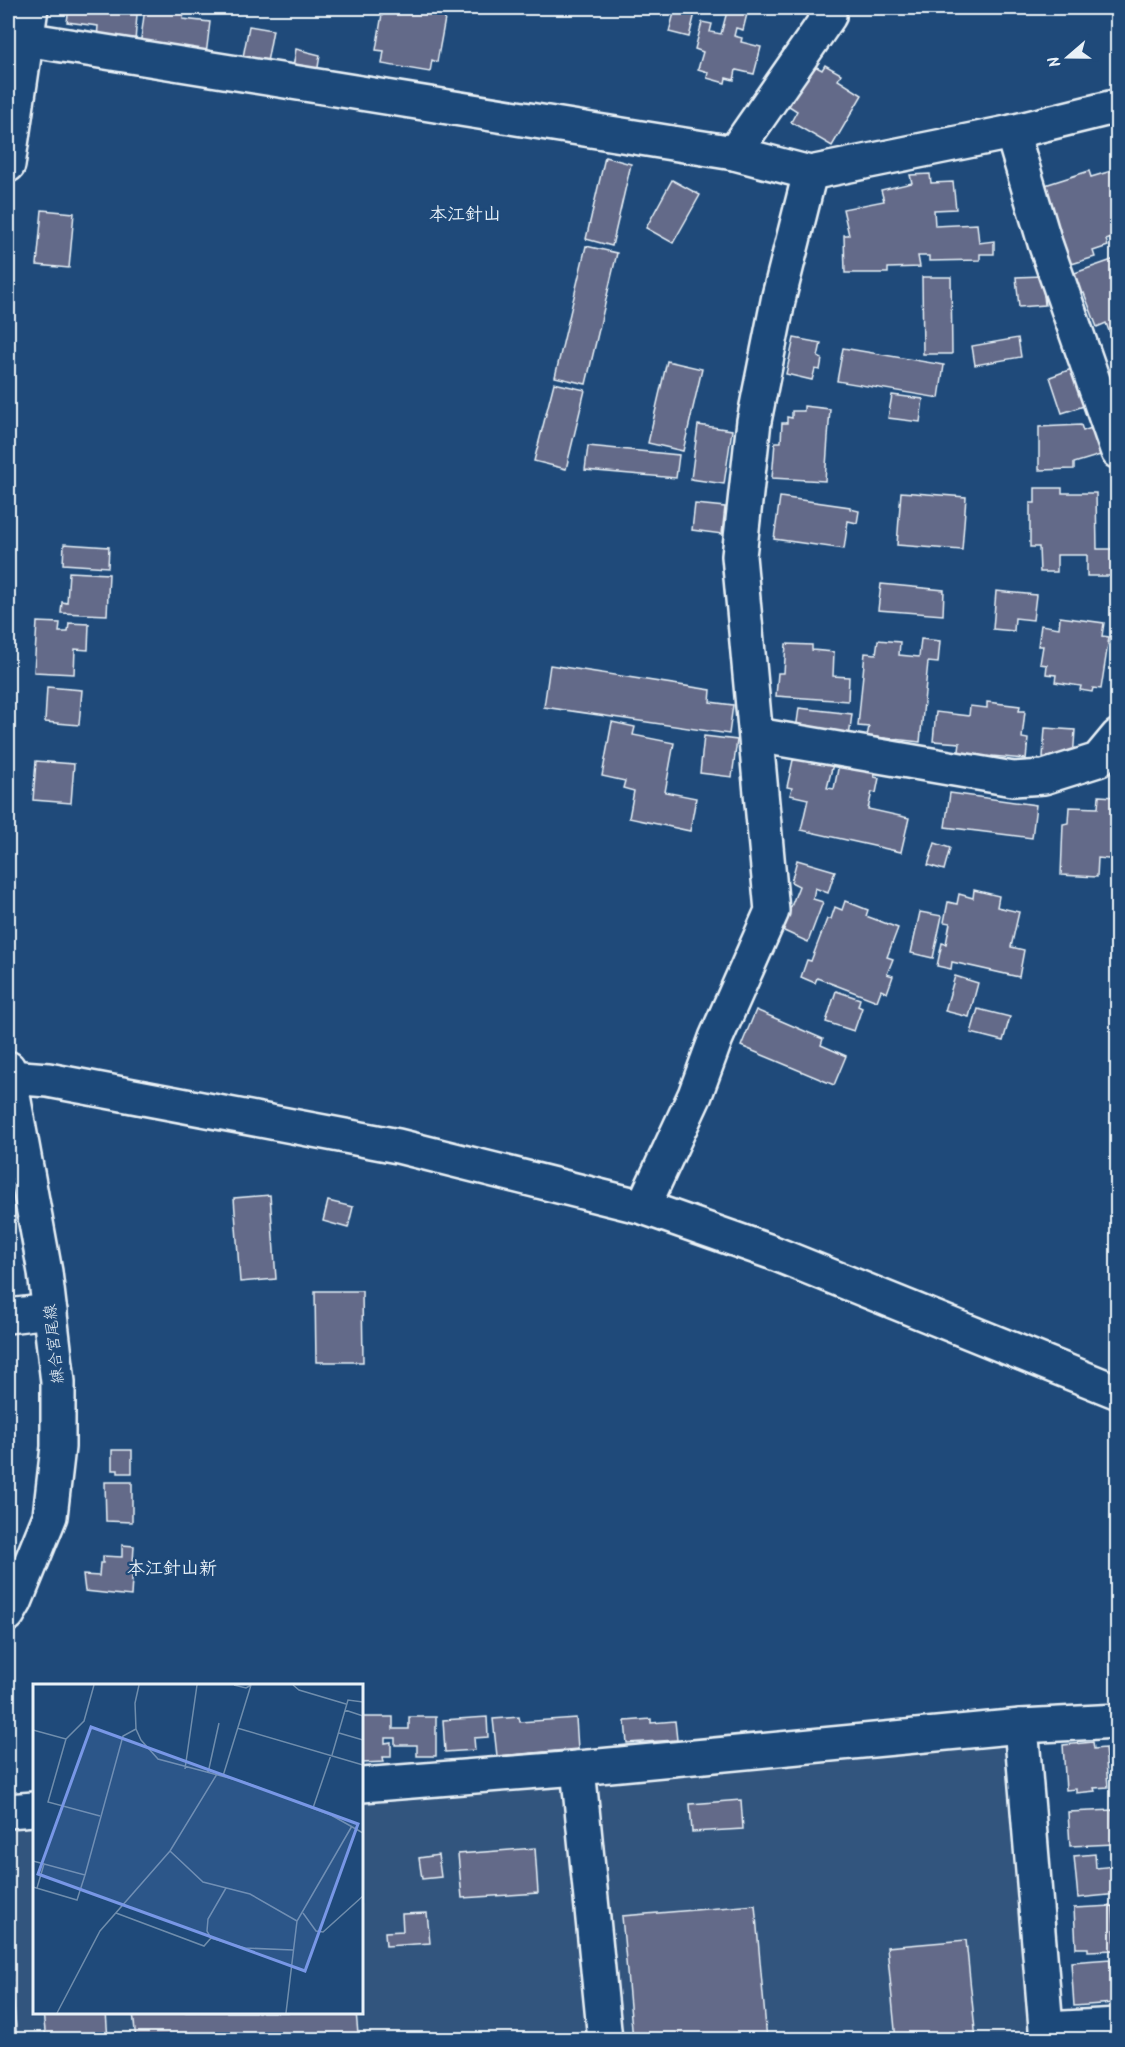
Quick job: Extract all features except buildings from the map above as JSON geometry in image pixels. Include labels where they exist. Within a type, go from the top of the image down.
[{"type":"street","points":[[734,153],[829,16],[827,8]]},
{"type":"street","points":[[8,165],[28,23],[734,153],[810,173],[1012,132],[1118,106]]},
{"type":"street","points":[[1012,132],[1045,243],[1118,452]]},
{"type":"street","points":[[643,1207],[695,1095],[716,1038],[772,911],[739,556],[754,421],[779,296],[810,173]]},
{"type":"street","points":[[757,735],[1013,779],[1044,777],[1098,760],[1118,736]]},
{"type":"street","points":[[8,1072],[398,1146],[643,1207],[771,1252],[1118,1392]]},
{"type":"street","name":"練合宮尾線","points":[[8,1072],[14,1149],[45,1272],[58,1382],[58,1447],[50,1516],[8,1614]]},
{"type":"street","points":[[8,1316],[50,1311]]},
{"type":"street","points":[[363,1785],[578,1768],[1021,1726],[1118,1721]]},
{"type":"street","points":[[1021,1726],[1047,2035],[1118,2025]]},
{"type":"street","points":[[578,1768],[605,2040]]},
{"type":"street","points":[[8,1811],[33,1809]]},
{"type":"shaded area","points":[[1003,1747],[1029,2039],[8,2040],[8,1828],[33,1826],[33,2014],[363,2014],[363,1799]]},
{"type":"district","name":"本江針山","points":[[465,214]]},
{"type":"district","name":"本江針山新","points":[[172,1568]]}]
